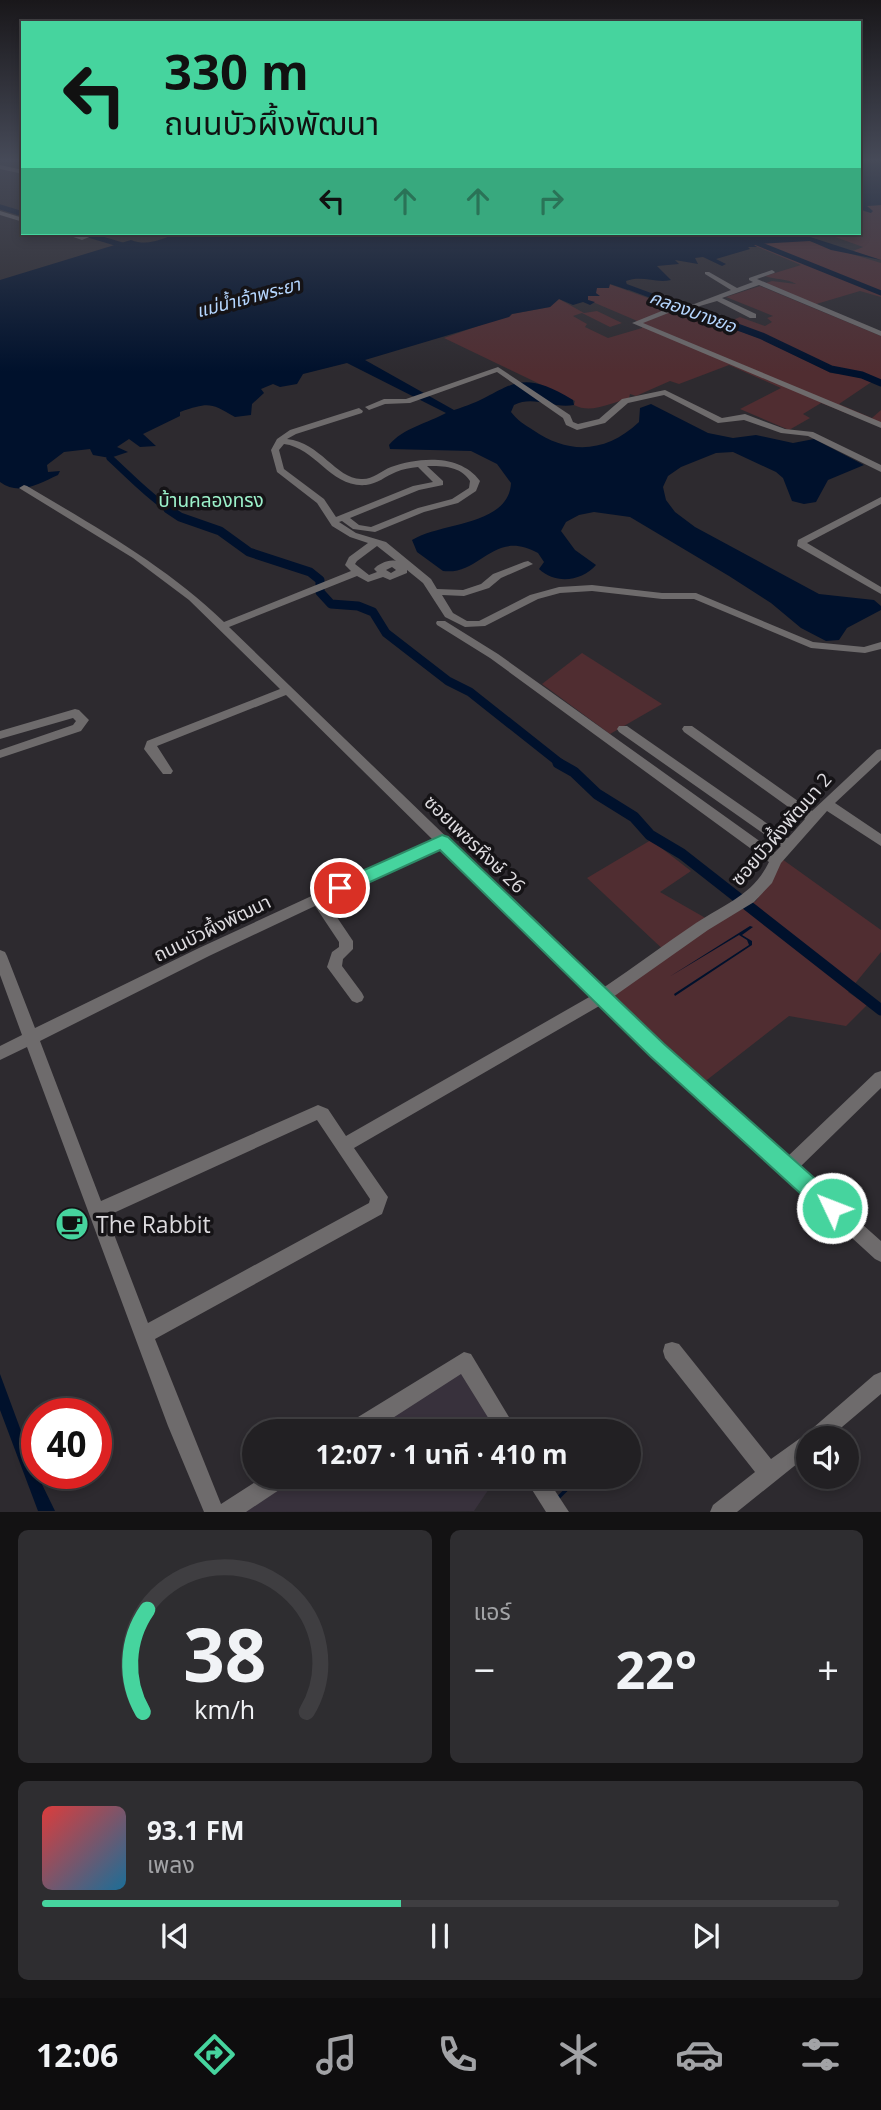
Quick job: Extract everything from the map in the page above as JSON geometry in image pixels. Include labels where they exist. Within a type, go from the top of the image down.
[{"type":"street","points":[[772,272],[751,278],[757,283],[881,334]]},
{"type":"street","points":[[707,274],[736,290]]},
{"type":"street","points":[[693,306],[757,283]]},
{"type":"street","points":[[717,299],[753,316]]},
{"type":"street","points":[[672,310],[636,323],[881,425]]},
{"type":"street","points":[[881,469],[810,434],[784,431],[745,417],[720,421],[665,392],[625,401],[602,421],[585,427],[570,425],[567,417],[496,369],[407,401],[384,401],[293,432],[280,440],[275,450],[280,470],[321,501],[331,519],[353,535],[376,542],[427,581],[449,615],[473,625],[534,597],[559,590],[592,588],[662,596],[696,596],[790,638],[823,648],[865,650],[881,645]]},
{"type":"street","points":[[280,440],[302,445],[351,481],[365,482],[393,469],[419,464],[451,465],[467,472],[475,481],[472,489],[455,501],[421,510],[372,530],[356,527],[344,518]]},
{"type":"street","points":[[331,519],[344,518],[416,488],[440,483],[419,464]]},
{"type":"street","name":"ซอยเพชรหึงษ์ 26","points":[[24,488],[137,556],[193,597],[602,997],[881,1253]]},
{"type":"street","points":[[881,500],[803,542],[802,546],[881,591]]},
{"type":"street","points":[[376,542],[350,562],[368,579],[384,573]]},
{"type":"street","points":[[436,592],[464,593],[485,586],[497,576],[528,564]]},
{"type":"street","points":[[223,626],[358,572]]},
{"type":"street","points":[[441,623],[494,656],[776,860]]},
{"type":"street","points":[[167,771],[150,749],[152,744],[289,690]]},
{"type":"street","points":[[0,735],[75,713],[83,720],[76,728],[0,754]]},
{"type":"street","points":[[623,729],[789,845]]},
{"type":"street","points":[[688,729],[813,818]]},
{"type":"street","name":"ซอยบัวผึ้งพัฒนา 2","points":[[344,1146],[602,997],[743,902],[767,879],[776,860],[825,804],[881,753]]},
{"type":"street","points":[[825,804],[881,841]]},
{"type":"street","name":"ถนนบัวผึ้งพัฒนา","points":[[0,1053],[442,841]]},
{"type":"street","points":[[317,899],[346,940],[346,949],[337,957],[334,967],[357,997]]},
{"type":"street","points":[[0,956],[96,1212],[214,1511]]},
{"type":"street","points":[[788,1167],[881,1078]]},
{"type":"street","points":[[96,1212],[317,1112],[322,1114],[379,1197],[376,1208],[144,1335]]},
{"type":"street","points":[[672,1351],[769,1474]]},
{"type":"street","points":[[373,1419],[464,1361],[500,1419]]},
{"type":"street","points":[[828,1426],[881,1382]]},
{"type":"street","points":[[720,1511],[796,1453]]},
{"type":"street","points":[[227,1511],[262,1489]]},
{"type":"street","points":[[543,1489],[555,1506]]},
{"type":"shaded area","points":[[861,231],[881,231],[881,260],[853,251],[863,247],[830,235],[861,235]]},
{"type":"shaded area","points":[[774,241],[809,241],[881,263],[881,297],[860,291],[813,305],[763,284],[772,281],[796,284],[765,276],[801,265],[753,245]]},
{"type":"shaded area","points":[[609,284],[762,339],[831,373],[859,376],[873,381],[839,404],[872,418],[881,410],[881,427],[821,403],[803,414],[810,418],[789,430],[740,409],[781,388],[729,365],[679,384],[670,381],[636,396],[630,394],[629,398],[608,405],[581,407],[574,405],[575,401],[444,338],[512,314],[550,307],[559,299],[584,313],[597,311],[622,323],[610,327],[582,313],[573,316],[587,324],[585,327],[608,338],[642,328],[642,324],[635,320],[588,300],[588,296],[596,293],[596,288]]},
{"type":"shaded area","points":[[760,286],[881,336],[881,381],[861,373],[837,369],[787,345],[728,322],[740,317],[765,326],[772,322],[767,318],[773,316],[726,297]]},
{"type":"shaded area","points":[[582,653],[662,704],[610,734],[542,684]]},
{"type":"shaded area","points":[[651,840],[691,871],[660,892],[716,924],[756,901],[782,859],[881,930],[881,952],[848,992],[867,1005],[846,1026],[789,1016],[703,1083],[610,997],[669,955],[587,878]]},
{"type":"shaded area","points":[[462,1370],[491,1419],[387,1419]]},
{"type":"shaded area","points":[[280,1489],[489,1489],[474,1511],[245,1512]]},
{"type":"water","name":"แม่น้ำเจ้าพระยา","points":[[172,235],[804,235],[881,260],[831,250],[810,241],[757,244],[754,245],[757,247],[748,247],[750,249],[716,259],[726,264],[722,266],[703,257],[695,258],[698,264],[675,260],[679,264],[657,266],[671,280],[632,279],[626,281],[628,290],[610,284],[609,288],[597,288],[596,293],[600,296],[588,296],[588,300],[595,302],[590,305],[583,302],[573,305],[559,299],[550,307],[512,314],[365,360],[454,410],[523,382],[537,383],[553,389],[573,400],[574,405],[529,401],[514,405],[511,412],[521,422],[547,438],[574,447],[600,445],[614,440],[639,422],[640,408],[651,404],[708,433],[733,438],[756,435],[793,443],[814,439],[864,465],[828,480],[816,502],[804,504],[792,501],[783,478],[776,472],[733,452],[716,453],[681,467],[668,476],[663,487],[666,500],[675,512],[695,527],[819,594],[874,600],[881,606],[881,610],[847,628],[839,640],[826,641],[801,628],[771,603],[729,576],[630,517],[594,512],[579,515],[566,522],[561,531],[575,550],[596,565],[584,575],[569,579],[553,577],[539,569],[544,562],[538,553],[523,547],[510,546],[498,549],[468,567],[443,571],[417,552],[412,540],[472,521],[499,508],[507,497],[511,483],[497,464],[471,451],[390,449],[389,445],[401,434],[446,413],[347,363],[303,374],[297,384],[280,387],[273,384],[261,389],[264,393],[252,404],[251,415],[235,417],[209,405],[198,407],[180,412],[180,416],[143,434],[156,446],[140,447],[129,439],[117,447],[128,452],[110,458],[93,455],[90,449],[64,452],[47,465],[48,472],[60,471],[58,475],[36,485],[21,488],[0,482],[0,280],[131,240],[150,242]]},
{"type":"water","points":[[750,926],[753,927],[742,935],[752,941],[752,945],[675,996],[674,994],[749,945],[747,940],[739,935],[669,977]]},
{"type":"water","points":[[0,1374],[21,1431],[21,1466],[0,1410]]},
{"type":"water","points":[[30,1489],[44,1489],[55,1511],[38,1511]]},
{"type":"waterway","points":[[89,235],[132,248]]},
{"type":"waterway","points":[[737,235],[881,293]]},
{"type":"waterway","name":"คลองบางยอ","points":[[617,283],[701,314]]},
{"type":"waterway","name":"คลองบางยอ","points":[[697,312],[762,336],[831,369],[862,375],[881,383]]},
{"type":"waterway","points":[[110,458],[171,511]]},
{"type":"waterway","points":[[171,511],[180,517],[220,531],[249,552],[310,572],[320,580],[320,592],[331,604],[358,606],[373,612],[386,633],[448,681],[470,692],[561,764]]},
{"type":"waterway","points":[[558,763],[574,772],[597,794],[634,817],[650,835],[682,854],[881,1010]]},
{"type":"waterway","points":[[557,1499],[566,1490]]},
{"type":"place","name":"The Rabbit","points":[[72,1224]]},
{"type":"district","name":"บ้านคลองทรง","points":[[211,500]]},
{"type":"route","points":[[340,888],[442,841],[657,1050],[832,1208]]}]
